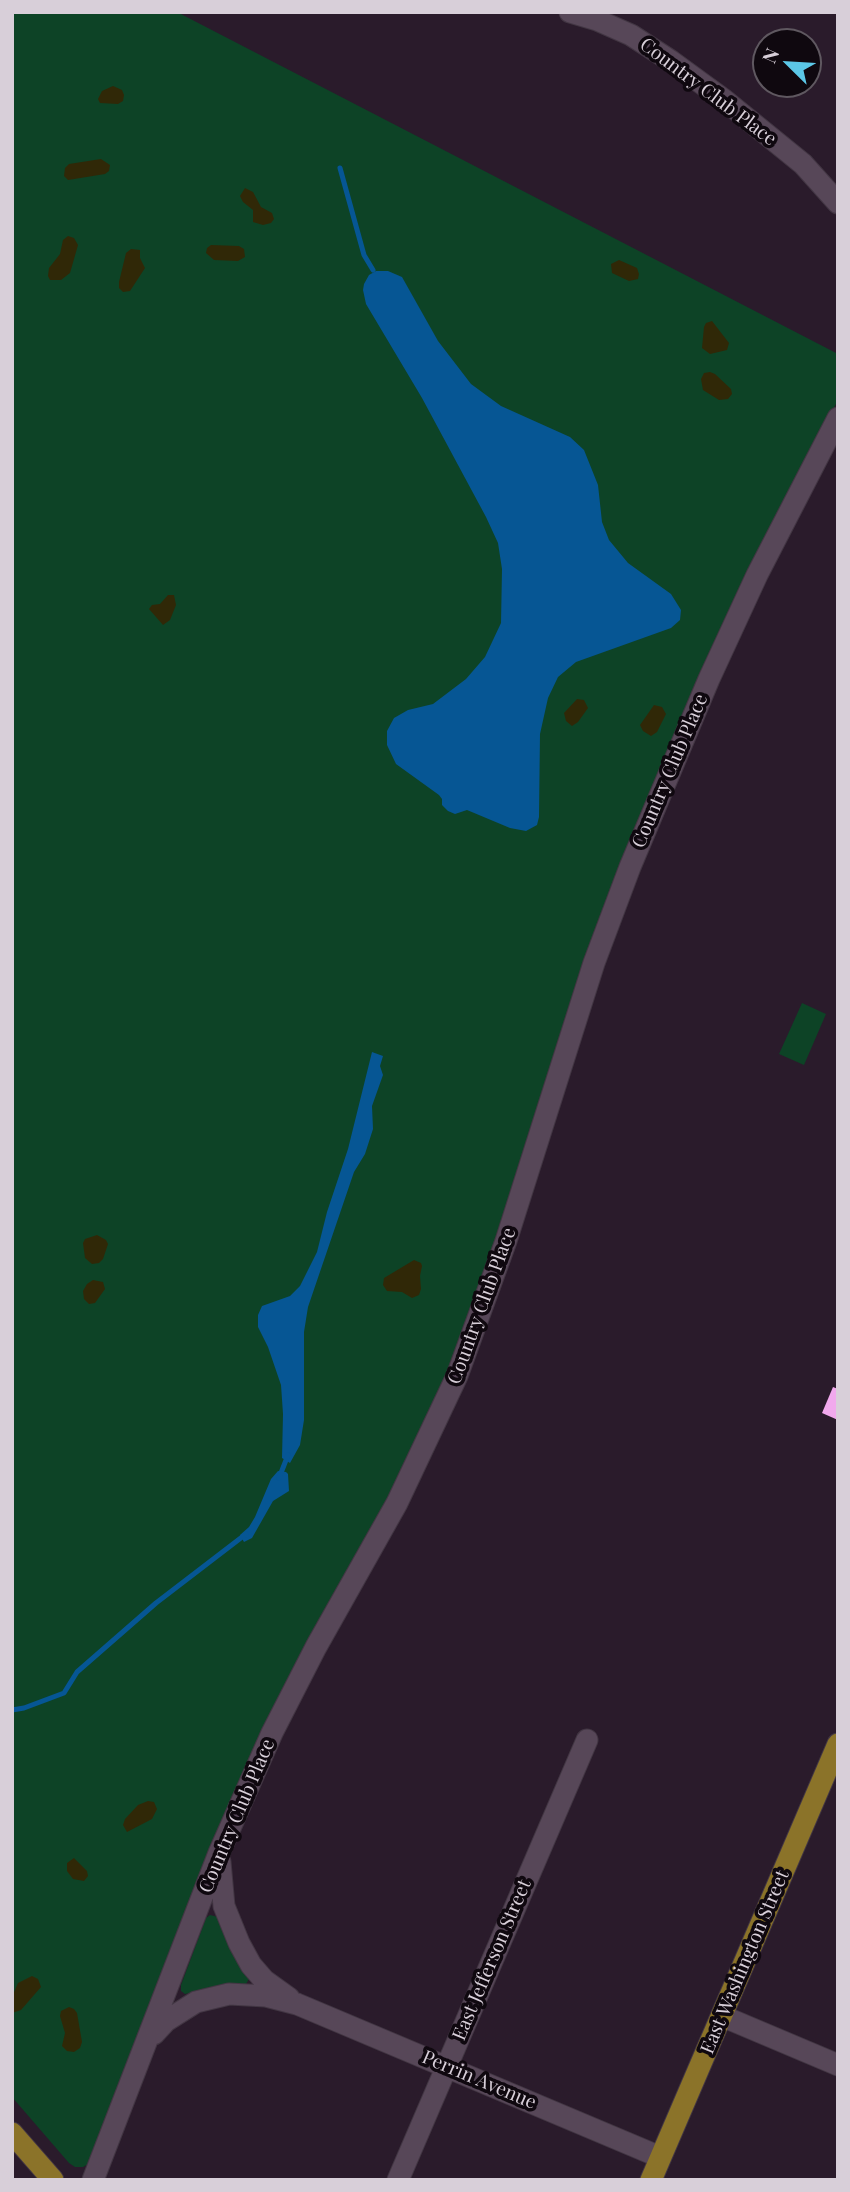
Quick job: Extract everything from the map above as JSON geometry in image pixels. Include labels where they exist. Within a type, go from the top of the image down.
[{"type":"main road","name":"East Washington Street","points":[[651,2180],[838,1744]]},
{"type":"main road","points":[[12,2133],[52,2180]]},
{"type":"street","name":"Country Club Place","points":[[570,12],[631,35],[671,61],[803,164],[838,203]]},
{"type":"street","name":"Country Club Place","points":[[803,164],[838,180]]},
{"type":"street","name":"Country Club Place","points":[[93,2180],[219,1853],[272,1733],[316,1647],[397,1503],[457,1376],[506,1241],[590,974],[629,867],[691,718],[749,592],[838,418]]},
{"type":"street","name":"East Jefferson Street","points":[[398,2180],[587,1740]]},
{"type":"street","name":"Perrin Avenue","points":[[219,1853],[224,1906],[239,1943],[251,1965],[264,1980],[297,2004]]},
{"type":"street","name":"Perrin Avenue","points":[[147,2043],[166,2021],[196,2002],[229,1994],[267,1996],[297,2004],[660,2157]]},
{"type":"street","points":[[722,2016],[838,2065]]},
{"type":"green space","points":[[12,12],[177,12],[838,354],[838,400],[759,553],[477,1302],[423,1431],[370,1534],[90,2163],[83,2167],[75,2167],[69,2163],[12,2097]]},
{"type":"green space","points":[[802,1003],[826,1014],[804,1065],[779,1054]]},
{"type":"green space","points":[[210,1915],[218,1917],[249,1979],[246,1984],[218,1986],[185,1994],[181,1991],[181,1985],[206,1918]]},
{"type":"sand","points":[[113,86],[122,90],[123,101],[118,104],[100,103],[98,99],[102,91]]},
{"type":"sand","points":[[101,159],[110,165],[105,174],[68,180],[64,176],[65,168],[69,164]]},
{"type":"sand","points":[[245,188],[253,192],[261,207],[272,213],[274,219],[271,223],[263,225],[253,222],[253,210],[240,196]]},
{"type":"sand","points":[[68,236],[74,238],[78,245],[70,273],[61,280],[50,280],[49,268],[60,254],[63,240]]},
{"type":"sand","points":[[211,245],[239,246],[244,249],[245,257],[238,261],[214,260],[206,253]]},
{"type":"sand","points":[[131,249],[140,250],[140,258],[145,268],[130,291],[123,292],[119,288],[119,282],[126,253]]},
{"type":"sand","points":[[619,260],[637,268],[638,279],[629,281],[612,273],[611,264]]},
{"type":"sand","points":[[712,321],[729,343],[727,350],[710,354],[702,348],[704,327]]},
{"type":"sand","points":[[710,372],[731,389],[732,394],[728,399],[719,400],[703,390],[701,379],[704,373]]},
{"type":"sand","points":[[168,595],[174,595],[176,605],[170,620],[163,625],[149,609],[152,605],[160,604]]},
{"type":"sand","points":[[577,699],[584,700],[588,708],[572,726],[566,721],[564,713]]},
{"type":"sand","points":[[654,705],[662,707],[666,714],[657,732],[651,736],[643,731],[640,725]]},
{"type":"sand","points":[[97,1235],[108,1244],[103,1259],[92,1264],[85,1258],[83,1243],[85,1239]]},
{"type":"sand","points":[[414,1260],[422,1266],[419,1295],[412,1298],[402,1292],[387,1291],[383,1285],[384,1278]]},
{"type":"sand","points":[[93,1280],[103,1282],[105,1289],[95,1303],[89,1304],[84,1299],[83,1291]]},
{"type":"sand","points":[[154,1802],[157,1809],[152,1819],[127,1832],[123,1825],[125,1819],[138,1805]]},
{"type":"sand","points":[[74,1858],[87,1871],[88,1876],[84,1881],[73,1879],[67,1871],[67,1863]]},
{"type":"sand","points":[[32,1976],[38,1979],[41,1987],[21,2010],[12,2013],[12,1997],[18,1983]]},
{"type":"sand","points":[[69,2007],[77,2013],[82,2042],[80,2048],[74,2052],[67,2051],[62,2046],[65,2033],[60,2016],[61,2011]]},
{"type":"water","points":[[376,271],[388,271],[402,277],[438,341],[471,384],[501,406],[570,437],[584,450],[598,485],[602,522],[609,540],[628,563],[671,594],[681,610],[680,620],[671,628],[576,662],[558,677],[548,698],[540,734],[539,817],[537,825],[526,831],[510,828],[467,810],[455,814],[448,811],[442,805],[439,795],[396,764],[387,745],[387,731],[394,718],[408,710],[433,704],[466,679],[485,657],[501,623],[502,569],[498,543],[486,517],[422,398],[366,304],[364,284],[369,275]]},
{"type":"water","points":[[372,1052],[383,1056],[380,1066],[383,1075],[372,1106],[373,1129],[365,1154],[354,1172],[308,1307],[304,1332],[304,1420],[300,1445],[290,1463],[282,1458],[281,1385],[258,1327],[258,1315],[262,1306],[290,1296],[300,1286],[317,1252],[348,1149]]},
{"type":"water","points":[[278,1471],[288,1474],[289,1491],[273,1501],[252,1538],[244,1542],[240,1535],[255,1517],[271,1479]]},
{"type":"building","points":[[833,1387],[838,1389],[838,1420],[822,1413]]},
{"type":"waterway","points":[[340,168],[364,255],[373,270]]},
{"type":"waterway","points":[[279,1478],[288,1455]]},
{"type":"waterway","points":[[12,1710],[64,1693],[77,1672],[156,1603],[246,1534]]}]
